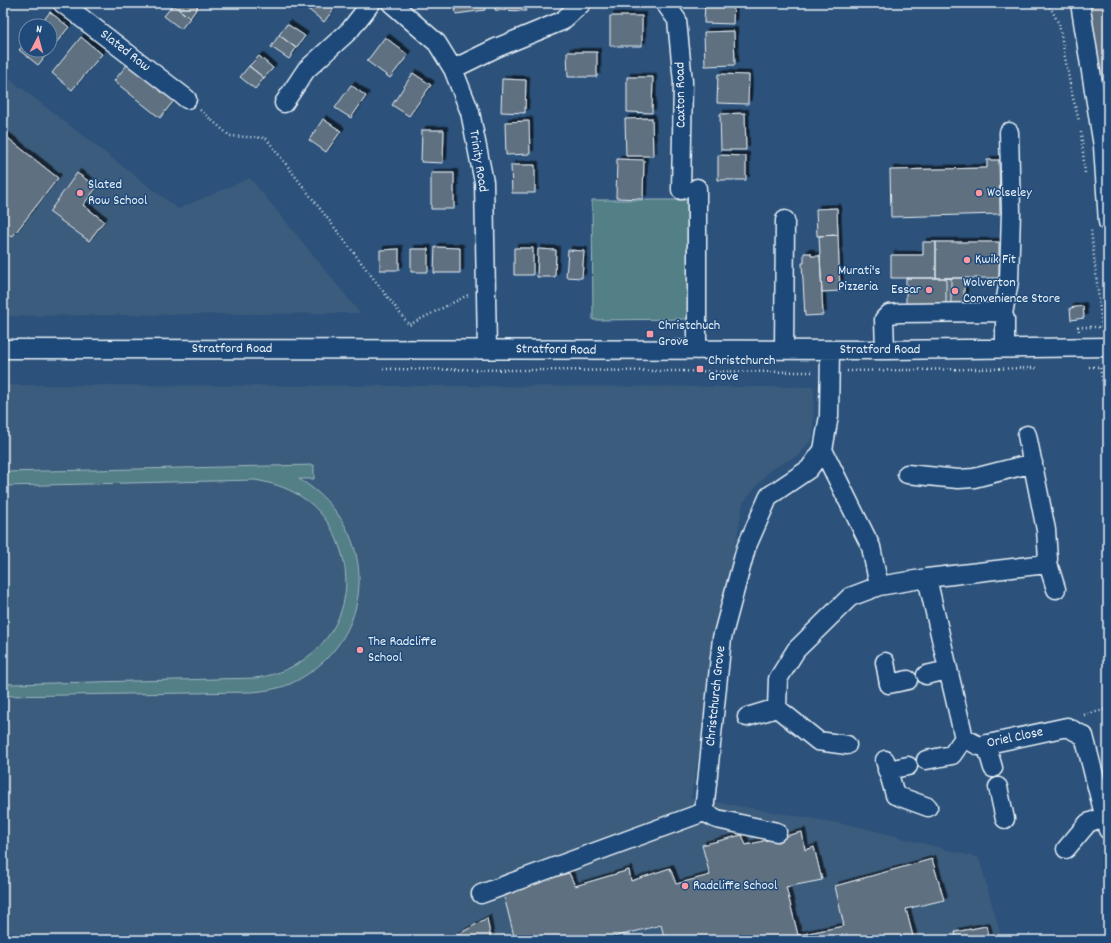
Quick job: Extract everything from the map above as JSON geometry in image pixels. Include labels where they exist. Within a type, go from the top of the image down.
[{"type":"street","name":"Slated Row","points":[[62,3],[187,99]]},
{"type":"street","points":[[284,103],[306,70],[350,30],[371,3]]},
{"type":"street","name":"Trinity Road","points":[[391,3],[437,43],[454,68],[470,112],[484,182],[487,349]]},
{"type":"street","points":[[454,68],[496,48],[562,21],[582,3]]},
{"type":"street","name":"Caxton Road","points":[[665,3],[677,20],[683,82],[697,350]]},
{"type":"street","points":[[1080,3],[1104,146],[1108,222]]},
{"type":"street","points":[[1005,348],[1005,319],[1003,314],[1009,281],[1011,212],[1009,132]]},
{"type":"street","points":[[784,350],[785,220]]},
{"type":"street","points":[[885,350],[884,319],[890,314],[995,312],[1003,314]]},
{"type":"street","name":"Stratford Road","points":[[3,349],[885,350],[1080,346],[1108,347]]},
{"type":"street","name":"Christchurch Grove","points":[[704,812],[722,638],[746,548],[769,496],[809,469],[823,450],[829,416],[830,350]]},
{"type":"street","points":[[1027,435],[1046,530],[1048,559],[1046,564]]},
{"type":"street","points":[[823,450],[871,547],[880,586]]},
{"type":"street","points":[[907,474],[958,479],[974,478],[1033,463]]},
{"type":"street","points":[[777,708],[778,679],[796,650],[850,597],[880,586],[927,578],[1046,564]]},
{"type":"street","points":[[1046,564],[1050,570],[1056,589]]},
{"type":"street","points":[[926,760],[952,755],[964,738],[927,578]]},
{"type":"street","points":[[884,662],[889,684],[908,680]]},
{"type":"street","points":[[926,675],[948,670]]},
{"type":"street","points":[[747,717],[777,708]]},
{"type":"street","points":[[777,708],[818,741],[847,744]]},
{"type":"street","name":"Oriel Close","points":[[964,738],[979,746],[1067,727],[1084,736],[1106,823]]},
{"type":"street","points":[[986,744],[993,768]]},
{"type":"street","points":[[908,766],[886,765],[895,795],[928,807]]},
{"type":"street","points":[[998,787],[1005,819]]},
{"type":"street","points":[[481,894],[704,812],[717,819],[777,832]]},
{"type":"street","points":[[1066,849],[1088,823],[1106,823]]},
{"type":"path","points":[[1048,3],[1059,24],[1071,90],[1080,125],[1085,176]]},
{"type":"path","points":[[187,99],[230,136],[266,138],[409,325],[485,286]]},
{"type":"path","points":[[1091,228],[1102,327],[1078,327],[1083,367],[1100,367],[1108,411]]},
{"type":"shaded area","name":"Slated Row School","points":[[3,74],[178,209],[250,178],[360,313],[3,316]]},
{"type":"shaded area","name":"The Radcliffe School","points":[[3,385],[814,387],[813,438],[799,455],[770,470],[743,503],[691,798],[856,826],[979,858],[1002,940],[3,940]]},
{"type":"green space","points":[[592,200],[687,200],[688,319],[593,320]]},
{"type":"green space","points":[[314,465],[314,479],[299,479],[326,500],[345,526],[356,555],[359,585],[354,614],[340,642],[319,665],[290,684],[256,692],[3,696],[3,683],[255,678],[278,673],[298,663],[316,650],[330,634],[340,615],[345,594],[345,571],[337,540],[330,525],[320,512],[300,496],[273,484],[255,480],[3,486],[3,472]]},
{"type":"building","points":[[175,3],[193,3],[198,7],[190,18],[173,5]]},
{"type":"building","points":[[299,3],[315,3],[309,10]]},
{"type":"building","points":[[315,3],[338,3],[324,22],[309,10]]},
{"type":"building","points":[[454,3],[484,3],[485,10],[456,14]]},
{"type":"building","points":[[495,3],[526,3],[526,11],[495,10]]},
{"type":"building","points":[[705,3],[734,3],[733,24],[704,23]]},
{"type":"building","points":[[1085,3],[1108,3],[1108,146]]},
{"type":"building","points":[[173,5],[190,18],[181,29],[164,16]]},
{"type":"building","points":[[50,12],[58,18],[45,18]]},
{"type":"building","points":[[610,16],[642,16],[642,46],[610,46]]},
{"type":"building","points":[[58,18],[69,27],[58,40]]},
{"type":"building","points":[[287,24],[305,36],[296,48],[279,35]]},
{"type":"building","points":[[734,31],[735,65],[705,66],[704,32]]},
{"type":"building","points":[[279,35],[296,48],[289,59],[271,47]]},
{"type":"building","points":[[81,37],[102,54],[72,90],[52,73]]},
{"type":"building","points":[[385,37],[408,55],[390,78],[367,61]]},
{"type":"building","points":[[567,52],[597,52],[597,77],[568,77]]},
{"type":"building","points":[[259,56],[273,68],[264,78],[249,66]]},
{"type":"building","points":[[29,58],[44,58],[38,65]]},
{"type":"building","points":[[130,61],[176,98],[160,118],[114,81]]},
{"type":"building","points":[[249,66],[264,78],[255,89],[240,77]]},
{"type":"building","points":[[413,73],[431,85],[409,116],[392,105]]},
{"type":"building","points":[[718,74],[749,75],[748,104],[717,103]]},
{"type":"building","points":[[627,77],[653,77],[652,113],[627,112]]},
{"type":"building","points":[[502,79],[526,80],[525,113],[501,112]]},
{"type":"building","points":[[351,85],[366,96],[351,118],[335,108]]},
{"type":"building","points":[[745,113],[746,150],[721,150],[720,114]]},
{"type":"building","points":[[652,118],[653,156],[626,156],[625,119]]},
{"type":"building","points":[[323,119],[341,131],[326,152],[309,140]]},
{"type":"building","points":[[529,121],[530,154],[506,155],[505,122]]},
{"type":"building","points":[[422,130],[444,130],[443,163],[421,162]]},
{"type":"building","points":[[3,134],[58,178],[12,237],[3,230]]},
{"type":"building","points":[[718,155],[746,156],[746,180],[718,180]]},
{"type":"building","points":[[617,159],[644,160],[643,199],[616,198]]},
{"type":"building","points":[[987,160],[999,160],[1000,214],[891,217],[890,170],[987,168]]},
{"type":"building","points":[[511,165],[535,165],[535,193],[512,193]]},
{"type":"building","points":[[77,173],[97,187],[83,205],[104,221],[89,241],[49,212]]},
{"type":"building","points":[[431,173],[454,173],[454,209],[431,209]]},
{"type":"building","points":[[837,208],[838,235],[817,236],[816,209]]},
{"type":"building","points":[[838,235],[840,291],[822,292],[819,236]]},
{"type":"building","points":[[923,242],[936,242],[936,278],[891,278],[891,255],[923,255]]},
{"type":"building","name":"Kwik Fit","points":[[936,242],[999,242],[999,278],[936,278]]},
{"type":"building","points":[[435,247],[460,248],[460,273],[434,273]]},
{"type":"building","points":[[514,248],[533,248],[533,275],[514,275]]},
{"type":"building","points":[[399,249],[399,270],[380,270],[380,250]]},
{"type":"building","points":[[411,249],[428,249],[428,272],[411,272]]},
{"type":"building","points":[[538,249],[556,250],[555,277],[537,277]]},
{"type":"building","points":[[568,250],[584,251],[582,278],[566,277]]},
{"type":"building","points":[[804,253],[811,253],[811,256],[820,256],[823,315],[805,316],[802,263],[804,263]]},
{"type":"building","points":[[906,278],[951,278],[951,303],[929,304],[929,318],[906,319]]},
{"type":"building","name":"Wolverton Convenience Store","points":[[946,278],[964,278],[964,304],[946,303]]},
{"type":"building","points":[[1083,306],[1084,318],[1071,320],[1070,308]]},
{"type":"building","name":"Radcliffe School","points":[[802,832],[805,850],[814,847],[822,880],[786,887],[798,935],[844,926],[835,886],[932,859],[944,900],[906,909],[914,940],[665,940],[661,925],[602,940],[515,940],[503,892],[569,873],[575,886],[629,870],[631,881],[670,868],[676,884],[710,875],[702,845],[742,835],[746,845]]},
{"type":"building","points":[[487,918],[491,940],[449,940]]},
{"type":"building","points":[[986,926],[990,940],[956,940],[955,932]]},
{"type":"place","name":"Slated Row School","points":[[80,193]]},
{"type":"place","name":"Wolseley","points":[[979,193]]},
{"type":"place","name":"Kwik Fit","points":[[967,260]]},
{"type":"place","name":"Murati's Pizzeria","points":[[830,279]]},
{"type":"place","name":"Essar","points":[[929,290]]},
{"type":"place","name":"Wolverton Convenience Store","points":[[955,291]]},
{"type":"place","name":"Christchuch Grove","points":[[650,334]]},
{"type":"place","name":"Christchurch Grove","points":[[700,369]]},
{"type":"place","name":"The Radcliffe School","points":[[360,650]]},
{"type":"place","name":"Radcliffe School","points":[[685,886]]}]
